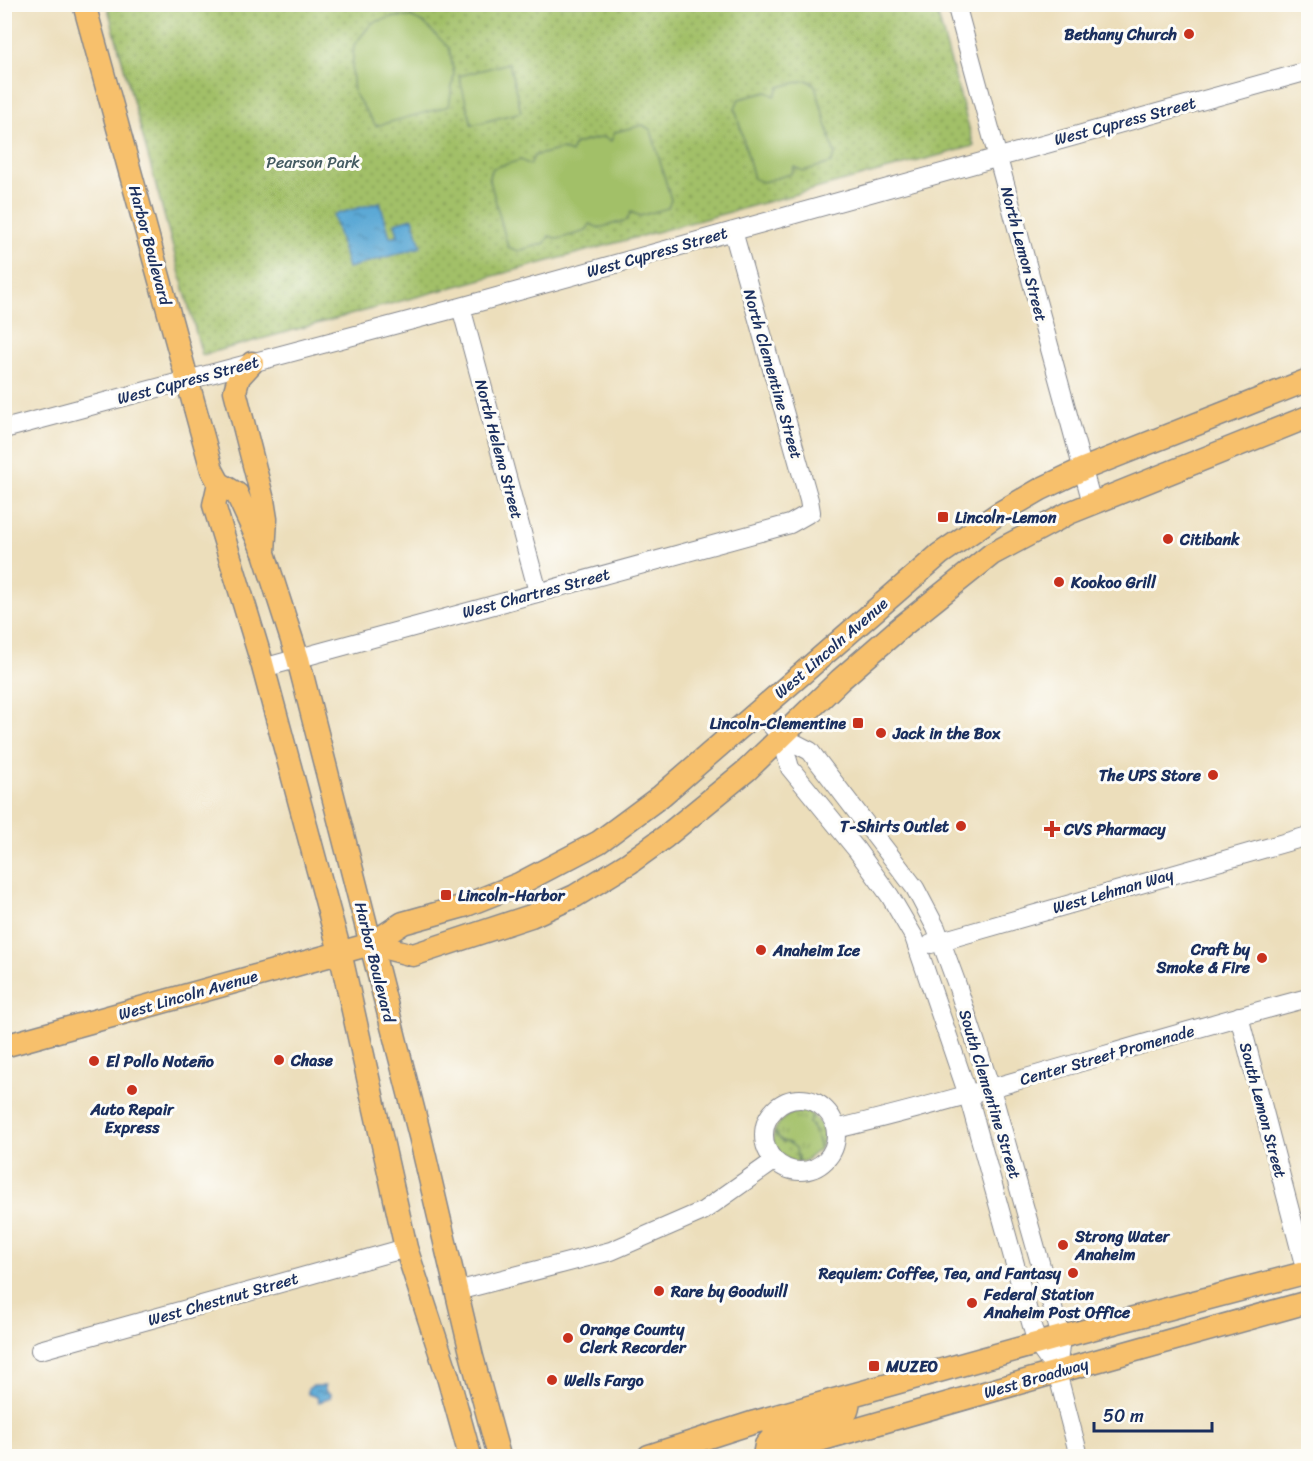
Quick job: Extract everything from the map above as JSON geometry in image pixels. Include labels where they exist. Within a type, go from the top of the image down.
[{"type":"main road","name":"Harbor Boulevard","points":[[84,4],[212,470],[219,483],[237,494],[264,553],[298,659],[371,944],[472,1357],[499,1456]]},
{"type":"main road","points":[[252,363],[239,377],[235,391],[263,500],[266,519],[264,553]]},
{"type":"main road","name":"West Lincoln Avenue","points":[[4,1046],[371,944],[403,923],[464,906],[519,884],[599,842],[661,796],[940,554],[998,514],[1041,489],[1083,469],[1308,380]]},
{"type":"main road","name":"West Lincoln Avenue","points":[[371,944],[412,955],[531,916],[575,896],[629,863],[665,837],[747,770],[900,627],[992,554],[1092,503],[1308,417]]},
{"type":"main road","name":"Harbor Boulevard","points":[[219,483],[214,505],[263,668],[340,952],[406,1248],[448,1377],[470,1456]]},
{"type":"main road","points":[[1192,1335],[1192,1330],[1199,1322],[1293,1292],[1303,1285],[1307,1272]]},
{"type":"main road","name":"West Broadway","points":[[649,1456],[755,1422],[1307,1272]]},
{"type":"main road","name":"West Broadway","points":[[850,1396],[847,1411],[837,1419],[773,1437],[766,1445],[764,1456],[1308,1302]]},
{"type":"street","name":"North Lemon Street","points":[[956,4],[1092,503]]},
{"type":"street","name":"West Cypress Street","points":[[4,429],[733,231],[1308,70]]},
{"type":"street","name":"North Clementine Street","points":[[733,231],[809,500],[811,513],[807,516]]},
{"type":"street","name":"North Helena Street","points":[[460,306],[538,592]]},
{"type":"street","name":"West Chartres Street","points":[[263,668],[790,524],[807,516]]},
{"type":"street","points":[[758,711],[781,736]]},
{"type":"street","name":"South Clementine Street","points":[[781,736],[810,751],[915,888],[941,940],[991,1089],[1061,1337],[1057,1372]]},
{"type":"street","name":"South Clementine Street","points":[[781,736],[790,768],[856,849],[890,896],[914,937],[968,1095],[1037,1344],[1057,1372],[1079,1456]]},
{"type":"street","name":"West Lehman Way","points":[[918,950],[941,940],[1308,836]]},
{"type":"street","name":"Center Street Promenade","points":[[836,1129],[991,1089],[1308,998]]},
{"type":"street","name":"South Lemon Street","points":[[1239,1017],[1307,1272]]},
{"type":"street","points":[[793,1099],[813,1101],[824,1107],[832,1117],[836,1129],[835,1145],[830,1156],[821,1165],[798,1172],[786,1169],[774,1161],[765,1147],[763,1135],[765,1123],[772,1111],[793,1099]]},
{"type":"street","points":[[457,1291],[612,1251],[703,1211],[774,1161]]},
{"type":"street","name":"West Chestnut Street","points":[[39,1350],[406,1248]]},
{"type":"green space","name":"Pearson Park","points":[[107,5],[935,5],[974,146],[202,355]]},
{"type":"green space","points":[[392,17],[410,17],[425,24],[449,48],[454,74],[449,106],[376,126],[354,93],[352,69],[354,45],[372,23]]},
{"type":"green space","points":[[509,63],[521,112],[472,125],[459,76]]},
{"type":"green space","points":[[807,80],[815,85],[835,155],[831,163],[803,171],[794,167],[791,174],[763,182],[754,179],[735,108],[739,99],[767,92],[775,96],[779,87]]},
{"type":"green space","points":[[643,125],[651,130],[671,200],[668,208],[640,216],[631,212],[627,220],[599,228],[590,224],[586,231],[558,239],[549,236],[545,243],[518,251],[508,247],[489,177],[493,168],[521,160],[530,165],[534,156],[562,149],[571,153],[575,144],[603,137],[611,141],[615,132]]},
{"type":"green space","points":[[806,1110],[812,1115],[809,1123],[816,1133],[820,1149],[805,1161],[798,1162],[798,1156],[789,1143],[782,1141],[774,1132],[787,1116]]},
{"type":"green space","points":[[812,1115],[824,1130],[820,1149],[816,1133],[809,1123]]},
{"type":"green space","points":[[774,1132],[782,1141],[796,1148],[798,1162],[792,1162],[777,1150],[773,1137]]},
{"type":"water","points":[[380,202],[390,237],[398,235],[395,223],[413,218],[421,247],[348,268],[333,215]]},
{"type":"water","points":[[312,1386],[325,1386],[325,1391],[331,1394],[330,1398],[319,1402],[317,1397],[308,1394],[308,1389]]},
{"type":"place","name":"Bethany Church","points":[[1189,34]]},
{"type":"place","name":"Lincoln-Lemon","points":[[943,517]]},
{"type":"place","name":"Citibank","points":[[1168,539]]},
{"type":"place","name":"Kookoo Grill","points":[[1059,582]]},
{"type":"place","name":"Lincoln-Clementine","points":[[858,723]]},
{"type":"place","name":"Jack in the Box","points":[[881,733]]},
{"type":"place","name":"The UPS Store","points":[[1213,775]]},
{"type":"place","name":"T-Shirts Outlet","points":[[961,826]]},
{"type":"place","name":"CVS Pharmacy","points":[[1052,829]]},
{"type":"place","name":"Lincoln-Harbor","points":[[446,895]]},
{"type":"place","name":"Anaheim Ice","points":[[761,950]]},
{"type":"place","name":"Craft by Smoke & Fire","points":[[1262,958]]},
{"type":"place","name":"Chase","points":[[279,1060]]},
{"type":"place","name":"El Pollo Noteño","points":[[94,1061]]},
{"type":"place","name":"Auto Repair Express","points":[[132,1090]]},
{"type":"place","name":"Strong Water Anaheim","points":[[1063,1245]]},
{"type":"place","name":"Requiem: Coffee, Tea, and Fantasy","points":[[1073,1273]]},
{"type":"place","name":"Rare by Goodwill","points":[[659,1291]]},
{"type":"place","name":"Federal Station Anaheim Post Office","points":[[972,1303]]},
{"type":"place","name":"Orange County Clerk Recorder","points":[[568,1338]]},
{"type":"place","name":"MUZEO","points":[[874,1366]]},
{"type":"place","name":"Wells Fargo","points":[[552,1380]]}]
